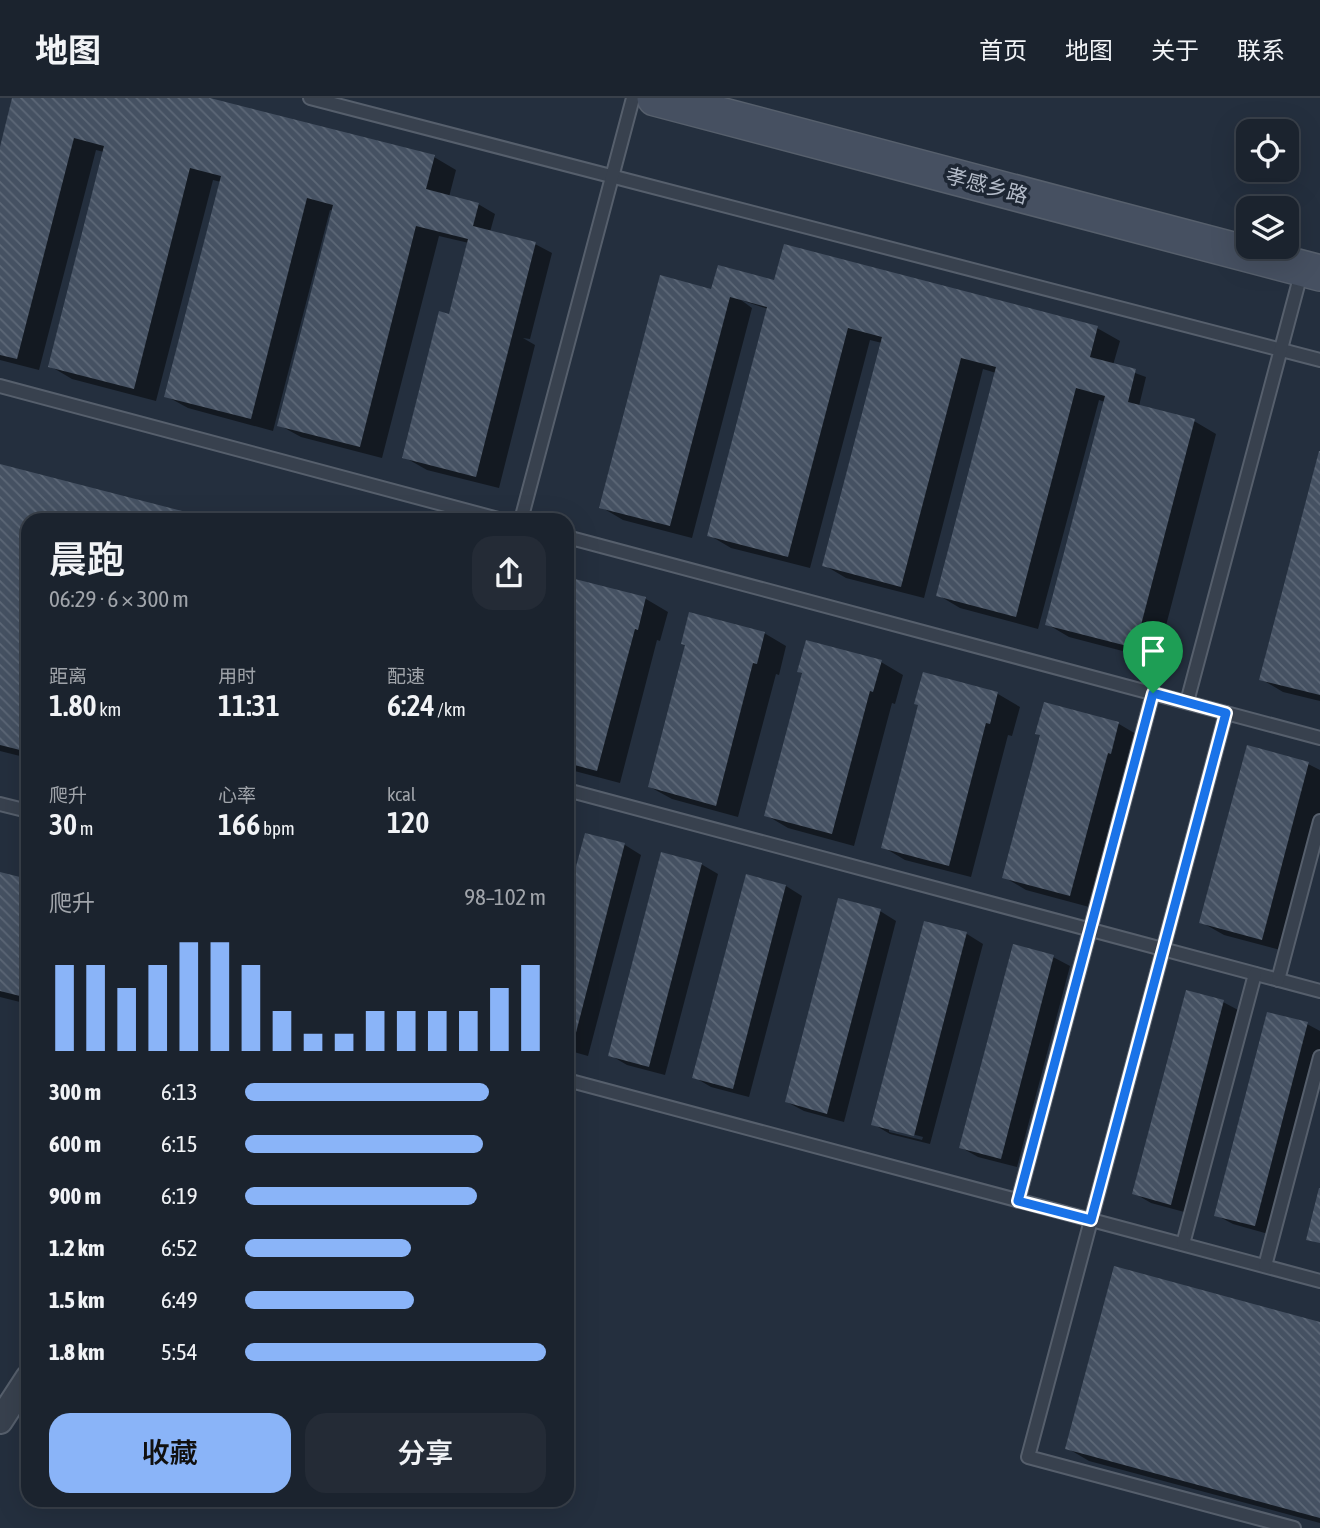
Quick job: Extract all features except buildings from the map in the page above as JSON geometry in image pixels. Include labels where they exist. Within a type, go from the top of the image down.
[{"type":"main road","name":"孝感乡路","points":[[654,98],[1311,270]]},
{"type":"street","points":[[0,1421],[21,1389]]},
{"type":"lane","points":[[310,98],[1320,360]]},
{"type":"lane","points":[[523,513],[633,98]]},
{"type":"lane","points":[[1187,702],[1280,350],[1311,270]]},
{"type":"lane","points":[[0,386],[476,513]]},
{"type":"lane","points":[[574,539],[1320,738]]},
{"type":"lane","points":[[1018,1201],[1153,693]]},
{"type":"lane","points":[[1226,713],[1028,1457],[1294,1528]]},
{"type":"lane","points":[[574,792],[1320,991]]},
{"type":"lane","points":[[0,804],[21,809]]},
{"type":"lane","points":[[1278,980],[1320,821]]},
{"type":"lane","points":[[1183,1244],[1255,974]]},
{"type":"lane","points":[[1265,1266],[1320,1057]]},
{"type":"lane","points":[[574,1082],[1320,1281]]},
{"type":"route","points":[[1153,693],[1226,713],[1091,1220],[1018,1201],[1153,693]]}]
